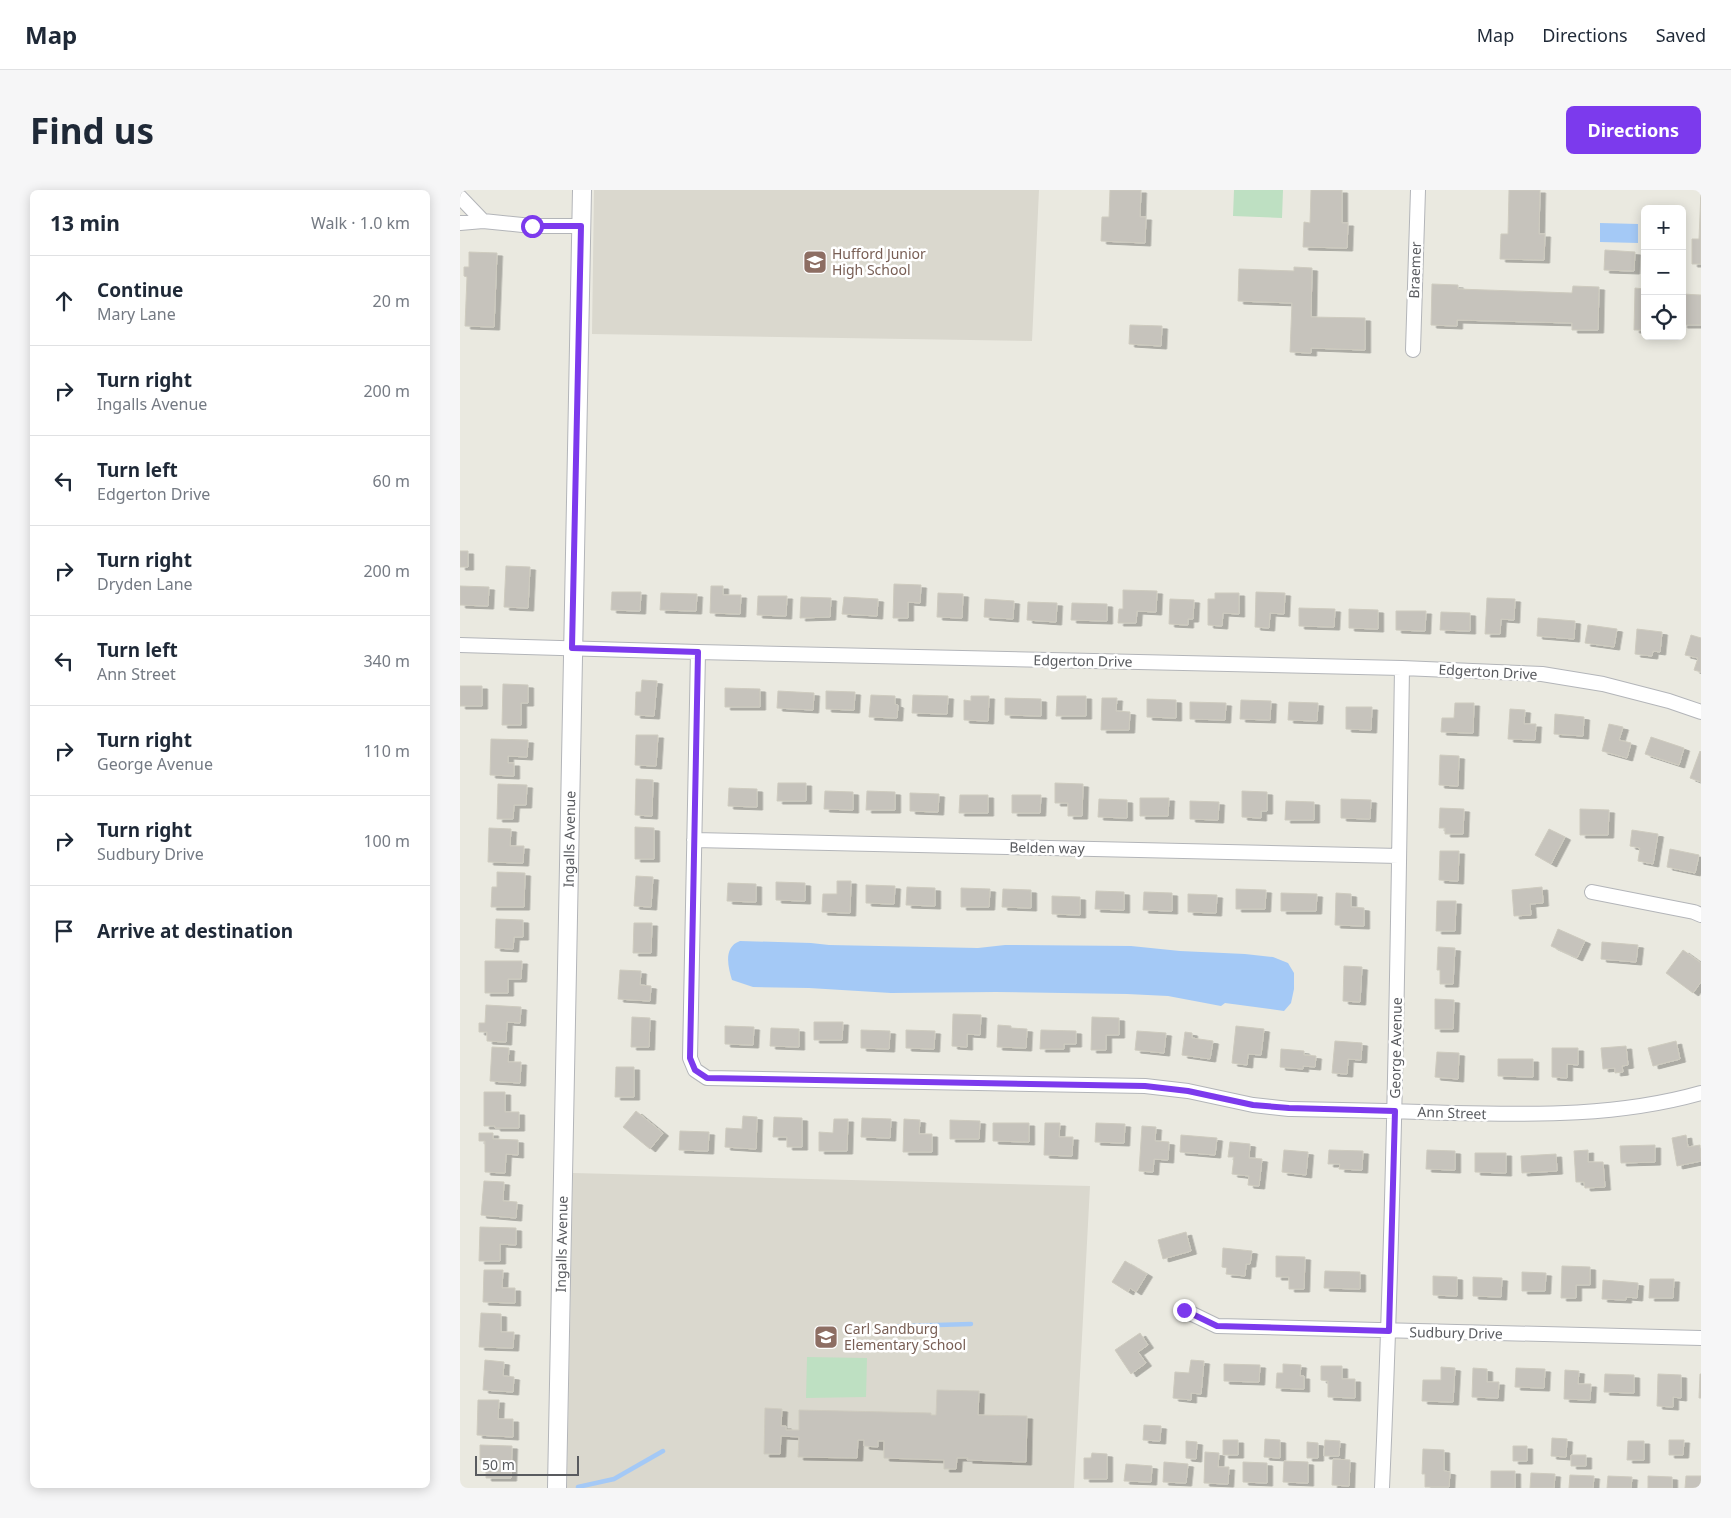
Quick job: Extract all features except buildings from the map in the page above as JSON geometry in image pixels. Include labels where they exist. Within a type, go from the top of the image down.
[{"type":"street","name":"Ingalls Avenue","points":[[557,1488],[582,190]]},
{"type":"street","name":"Braemer","points":[[1413,350],[1418,190]]},
{"type":"street","points":[[460,198],[483,221]]},
{"type":"street","points":[[461,227],[470,208]]},
{"type":"street","points":[[461,227],[483,221],[532,226],[581,226]]},
{"type":"street","name":"Edgerton Drive","points":[[460,644],[698,652],[1402,668],[1542,674],[1604,684],[1669,701],[1701,712]]},
{"type":"street","points":[[694,840],[698,652]]},
{"type":"street","name":"George Avenue","points":[[1382,1488],[1389,1331],[1395,1111],[1402,668]]},
{"type":"street","name":"Belden way","points":[[694,840],[1399,856]]},
{"type":"street","name":"Ann Street","points":[[694,840],[690,1058],[695,1070],[707,1078],[1145,1086],[1188,1091],[1253,1105],[1289,1108],[1566,1114],[1644,1106],[1701,1093]]},
{"type":"street","points":[[1592,892],[1701,915]]},
{"type":"street","name":"Sudbury Drive","points":[[1184,1310],[1217,1326],[1701,1338]]},
{"type":"shaded area","name":"Hufford Junior High School","points":[[594,190],[1039,190],[1032,341],[592,334]]},
{"type":"shaded area","name":"Carl Sandburg Elementary School","points":[[573,1173],[1090,1186],[1074,1488],[567,1488]]},
{"type":"green space","points":[[1234,190],[1283,190],[1282,218],[1233,216]]},
{"type":"green space","points":[[807,1357],[867,1358],[866,1397],[806,1398]]},
{"type":"water","points":[[1600,223],[1638,224],[1638,243],[1600,242]]},
{"type":"water","points":[[740,941],[978,948],[1005,945],[1131,946],[1180,951],[1245,954],[1273,957],[1288,963],[1294,973],[1294,989],[1291,1003],[1284,1011],[1225,1003],[1221,1006],[1168,996],[1127,994],[891,993],[753,987],[732,980],[730,975],[729,953],[731,948]]},
{"type":"waterway","points":[[884,1329],[903,1326],[971,1324]]},
{"type":"waterway","points":[[578,1487],[614,1479],[663,1451]]},
{"type":"place","name":"Hufford Junior High School","points":[[815,262]]},
{"type":"place","name":"Carl Sandburg Elementary School","points":[[826,1337]]},
{"type":"route","points":[[532,226],[581,226],[572,648],[698,652],[690,1058],[695,1070],[707,1078],[1145,1086],[1188,1091],[1253,1105],[1395,1111],[1389,1331],[1217,1326],[1184,1310]]}]
